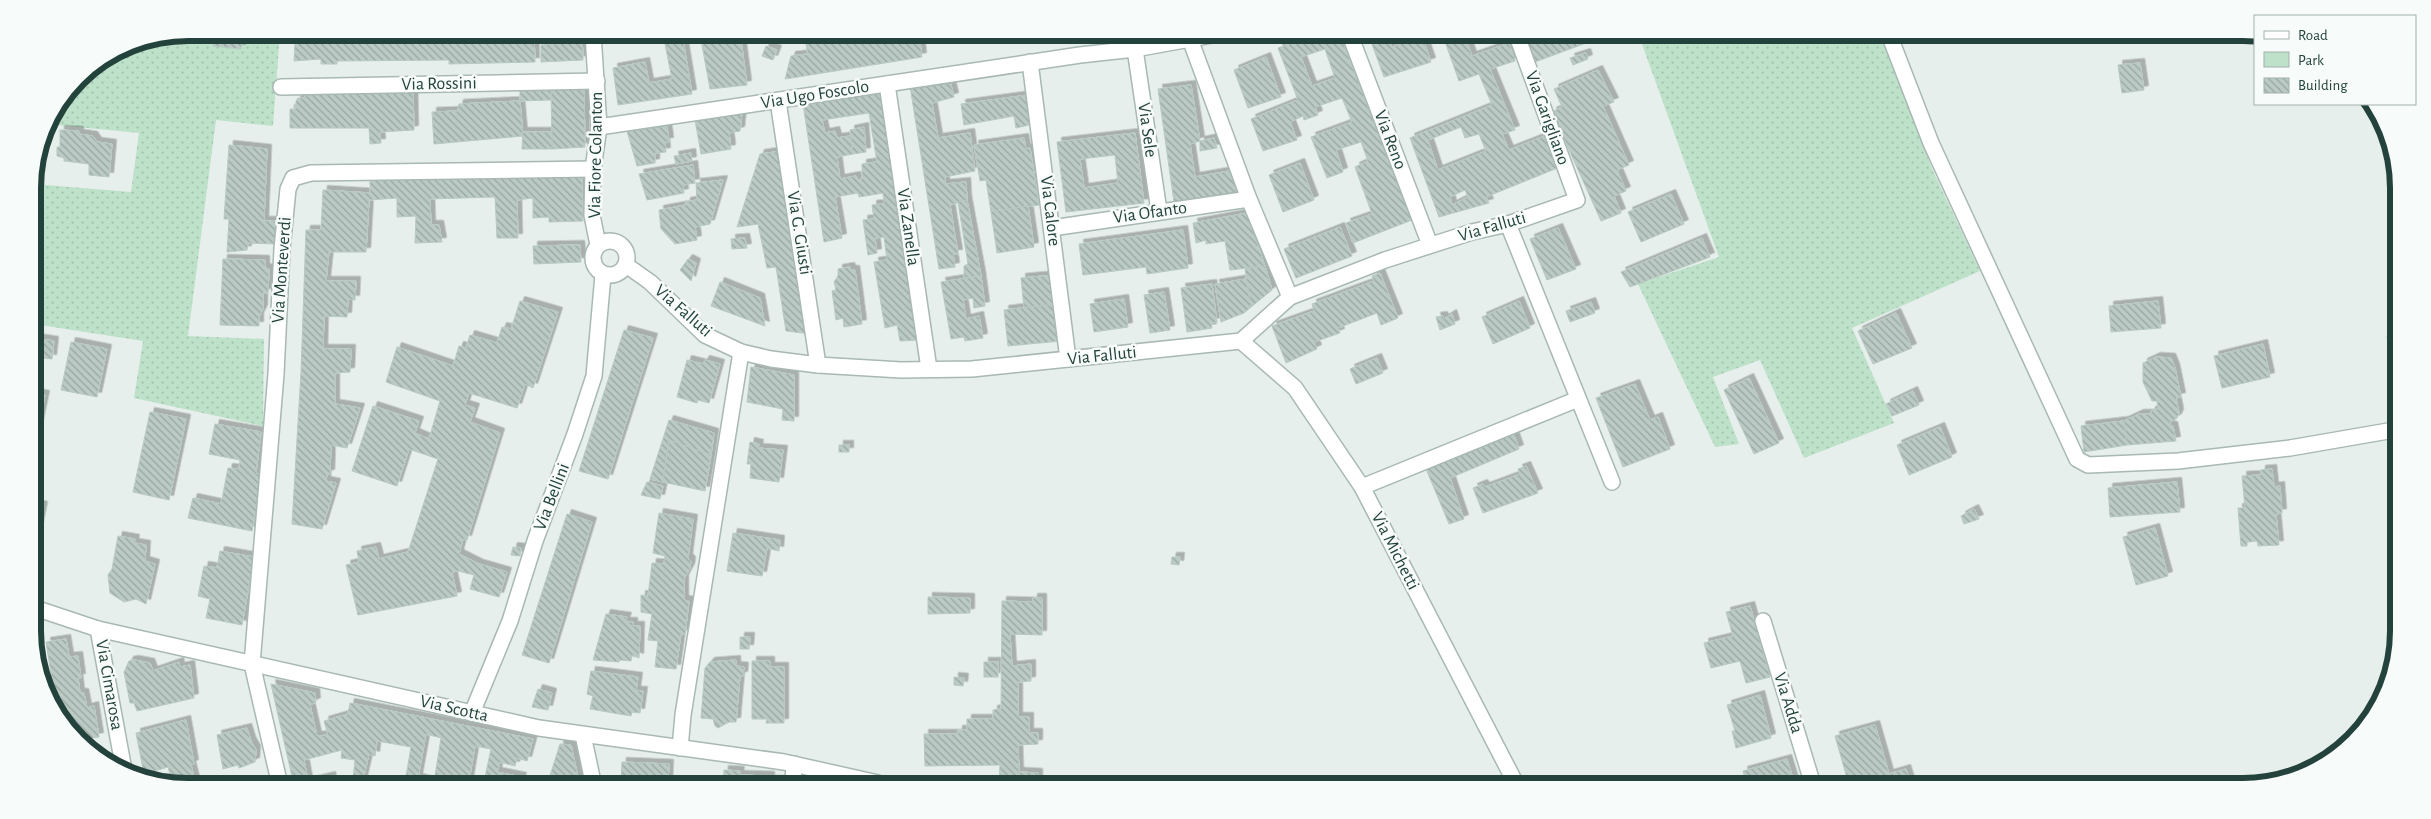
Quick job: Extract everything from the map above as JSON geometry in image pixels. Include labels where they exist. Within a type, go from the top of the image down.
[{"type":"street","name":"Via Reno","points":[[1352,41],[1430,245]]},
{"type":"street","name":"Via Garigliano","points":[[1519,41],[1577,200]]},
{"type":"street","points":[[1892,41],[1930,143],[2077,459],[2088,465],[2178,461],[2290,448],[2390,431]]},
{"type":"street","name":"Via Fiore Colanton","points":[[594,42],[599,127],[594,169],[592,215],[598,246]]},
{"type":"street","name":"Via Ugo Foscolo","points":[[599,127],[1176,42]]},
{"type":"street","points":[[1191,42],[1249,199],[1290,297]]},
{"type":"street","name":"Via Sele","points":[[1135,49],[1159,211]]},
{"type":"street","name":"Via Calore","points":[[1030,62],[1068,359]]},
{"type":"street","name":"Via Rossini","points":[[281,87],[597,81]]},
{"type":"street","name":"Via Zanella","points":[[886,84],[929,369]]},
{"type":"street","name":"Via G. Giusti","points":[[778,101],[818,365]]},
{"type":"street","name":"Via Monteverdi","points":[[278,778],[252,664],[276,374],[282,249],[288,189],[294,178],[311,173],[594,169]]},
{"type":"street","name":"Via Ofanto","points":[[1052,228],[1249,199]]},
{"type":"street","name":"Via Falluti","points":[[626,265],[650,282],[705,335],[741,352],[771,359],[818,365],[901,370],[972,369],[1241,341],[1290,297],[1385,260],[1472,232],[1508,224],[1577,200]]},
{"type":"street","points":[[1508,224],[1612,482]]},
{"type":"street","points":[[608,241],[620,244],[627,253],[626,265],[619,273],[603,274],[598,272],[592,261],[592,256],[598,246],[608,241]]},
{"type":"street","name":"Via Bellini","points":[[472,713],[510,621],[535,541],[575,434],[594,376],[603,274]]},
{"type":"street","name":"Via Michetti","points":[[1241,341],[1295,388],[1362,487],[1513,777]]},
{"type":"street","points":[[680,748],[683,715],[741,352]]},
{"type":"street","points":[[1362,487],[1578,399]]},
{"type":"street","name":"Via Scotta","points":[[41,610],[98,629],[472,713],[583,735],[794,764],[854,778]]},
{"type":"street","name":"Via Adda","points":[[1763,621],[1811,777]]},
{"type":"street","name":"Via Cimarosa","points":[[98,629],[123,762]]},
{"type":"street","points":[[583,735],[593,778]]},
{"type":"street","points":[[793,778],[794,764]]},
{"type":"green space","points":[[1641,41],[1883,41],[1933,171],[1980,271],[1852,328],[1894,423],[1804,458],[1760,360],[1713,377],[1739,444],[1715,447],[1638,284],[1719,257]]},
{"type":"green space","points":[[179,42],[279,42],[273,126],[216,120],[188,336],[264,339],[263,426],[134,398],[143,341],[42,325],[42,185],[131,192],[139,133],[55,125],[84,84],[107,66],[132,52],[160,44]]},
{"type":"building","points":[[1297,41],[1343,41],[1412,220],[1353,243],[1346,223],[1372,214],[1355,167],[1368,161],[1361,142],[1336,150],[1343,172],[1327,178],[1311,137],[1352,122],[1342,98],[1315,107],[1318,115],[1304,120],[1303,116],[1290,122],[1297,140],[1263,151],[1251,119],[1298,100],[1278,48]],"holes":[[[1325,49],[1335,78],[1312,86],[1301,57]]]},
{"type":"building","points":[[1371,41],[1389,41],[1392,47],[1407,41],[1424,41],[1431,62],[1384,77]]},
{"type":"building","points":[[1445,41],[1467,41],[1472,56],[1509,43],[1515,61],[1490,69],[1515,130],[1502,134],[1509,150],[1547,135],[1560,167],[1486,197],[1489,203],[1439,217],[1410,138],[1492,105],[1479,74],[1459,81]],"holes":[[[1461,127],[1465,138],[1479,134],[1486,151],[1438,170],[1428,140]],[[1465,190],[1468,197],[1452,205],[1450,197]]]},
{"type":"building","points":[[1532,41],[1591,41],[1535,62],[1528,46]]},
{"type":"building","points":[[213,42],[242,42],[241,49],[213,46]]},
{"type":"building","points":[[534,42],[535,62],[449,64],[449,60],[337,61],[337,64],[321,64],[321,59],[294,61],[295,43]]},
{"type":"building","points":[[555,42],[582,42],[583,60],[541,62],[541,45],[555,44]]},
{"type":"building","points":[[665,42],[683,42],[692,94],[618,105],[613,68],[645,62],[649,83],[672,79]]},
{"type":"building","points":[[701,42],[741,42],[747,85],[710,89]]},
{"type":"building","points":[[805,42],[845,42],[845,44],[858,42],[920,42],[922,57],[785,79],[791,56],[808,54]]},
{"type":"building","points":[[766,46],[777,50],[773,60],[762,56]]},
{"type":"building","points":[[1586,53],[1588,59],[1573,65],[1570,58]]},
{"type":"building","points":[[1266,57],[1281,97],[1248,108],[1234,70]]},
{"type":"building","points":[[2140,63],[2144,90],[2122,93],[2118,65]]},
{"type":"building","points":[[1598,70],[1614,102],[1603,106],[1629,165],[1617,170],[1626,191],[1614,196],[1621,213],[1601,221],[1552,112],[1562,107],[1554,89]]},
{"type":"building","points":[[950,81],[954,97],[932,103],[938,138],[970,133],[975,171],[945,177],[945,184],[966,182],[967,200],[950,205],[958,254],[953,254],[955,267],[939,269],[910,86]]},
{"type":"building","points":[[1191,85],[1200,141],[1190,144],[1195,177],[1229,171],[1238,192],[1174,202],[1158,89]]},
{"type":"building","points":[[413,89],[414,130],[380,132],[381,143],[370,144],[369,128],[290,128],[290,109],[296,109],[296,101],[298,98],[305,98],[305,91]]},
{"type":"building","points":[[551,89],[584,89],[585,147],[552,149]]},
{"type":"building","points":[[551,89],[551,100],[520,101],[520,91]]},
{"type":"building","points":[[884,91],[921,340],[900,341],[897,325],[885,328],[874,262],[887,260],[884,237],[875,238],[877,253],[868,255],[863,220],[874,219],[872,205],[884,204],[883,193],[859,197],[858,193],[835,197],[842,238],[824,242],[803,104]],"holes":[[[869,113],[877,162],[862,164],[862,179],[858,180],[856,176],[840,179],[837,157],[853,154],[850,136],[837,138],[835,131],[825,133],[822,120]]]},
{"type":"building","points":[[1028,95],[1033,124],[1016,128],[1014,116],[964,125],[961,104]]},
{"type":"building","points":[[520,101],[523,136],[434,144],[432,112],[458,111],[459,104]]},
{"type":"building","points":[[742,112],[740,131],[729,133],[731,149],[701,154],[695,120]]},
{"type":"building","points":[[667,126],[669,142],[665,142],[666,152],[655,153],[655,163],[637,166],[627,131]]},
{"type":"building","points":[[864,127],[866,152],[853,154],[850,130]]},
{"type":"building","points":[[60,130],[79,131],[79,134],[93,136],[97,142],[112,144],[109,177],[89,175],[89,164],[64,161],[64,158],[57,156],[57,147],[60,147]]},
{"type":"building","points":[[523,132],[552,132],[552,149],[522,149]]},
{"type":"building","points":[[1135,133],[1144,203],[1066,212],[1057,142]],"holes":[[[1115,155],[1118,183],[1084,188],[1080,159]]]},
{"type":"building","points":[[1024,138],[1026,149],[1030,148],[1039,205],[991,212],[986,180],[980,181],[974,145]]},
{"type":"building","points":[[1214,138],[1217,148],[1200,151],[1200,141]]},
{"type":"building","points":[[229,145],[267,149],[264,221],[276,221],[276,244],[248,243],[247,250],[227,252],[229,219],[224,219]]},
{"type":"building","points":[[782,151],[811,334],[786,331],[776,267],[767,268],[758,224],[737,227],[760,154]]},
{"type":"building","points":[[691,153],[692,161],[676,164],[674,156]]},
{"type":"building","points":[[1300,163],[1314,200],[1283,212],[1269,175]]},
{"type":"building","points":[[693,165],[695,183],[683,185],[684,193],[647,200],[639,174]]},
{"type":"building","points":[[582,176],[583,221],[549,222],[549,217],[533,218],[533,198],[517,200],[518,238],[497,238],[495,197],[430,199],[431,225],[439,225],[442,242],[415,243],[416,216],[397,217],[397,198],[369,200],[366,252],[329,252],[326,281],[356,281],[355,300],[348,299],[347,317],[324,316],[323,349],[351,349],[350,372],[335,373],[335,404],[360,408],[347,448],[331,445],[330,474],[327,474],[326,481],[336,483],[322,529],[292,524],[301,372],[306,230],[321,230],[323,190],[370,193],[370,180]]},
{"type":"building","points":[[723,180],[710,224],[695,227],[697,240],[675,244],[661,229],[659,210],[686,205],[686,202],[697,200],[696,183]]},
{"type":"building","points":[[1671,194],[1684,224],[1641,242],[1628,212]]},
{"type":"building","points":[[967,200],[981,276],[964,278],[964,266],[968,264],[958,202]]},
{"type":"building","points":[[1028,206],[1034,247],[997,253],[991,212]]},
{"type":"building","points":[[1247,213],[1265,266],[1230,270],[1225,241],[1206,244],[1206,240],[1196,243],[1193,223]]},
{"type":"building","points":[[1340,227],[1352,256],[1296,278],[1284,249]]},
{"type":"building","points":[[1558,228],[1576,269],[1547,280],[1530,239]]},
{"type":"building","points":[[1183,230],[1188,268],[1147,274],[1146,267],[1083,275],[1079,244]]},
{"type":"building","points":[[745,238],[747,248],[732,249],[731,239]]},
{"type":"building","points":[[1702,238],[1710,257],[1630,287],[1621,272]]},
{"type":"building","points":[[580,245],[581,262],[534,264],[533,246]]},
{"type":"building","points":[[223,259],[265,260],[265,268],[269,269],[268,293],[263,293],[263,309],[259,317],[259,326],[220,325]]},
{"type":"building","points":[[688,259],[696,263],[691,281],[680,270]]},
{"type":"building","points":[[1265,266],[1272,290],[1251,307],[1245,269]]},
{"type":"building","points":[[850,267],[851,270],[855,270],[862,324],[844,327],[843,318],[836,320],[832,291],[836,290],[834,282],[838,276],[838,269]]},
{"type":"building","points":[[1380,273],[1398,318],[1381,325],[1377,313],[1338,328],[1340,333],[1314,342],[1317,349],[1286,363],[1272,326],[1314,311],[1312,304],[1374,281],[1372,276]]},
{"type":"building","points":[[1054,275],[1057,304],[1024,308],[1021,278]]},
{"type":"building","points":[[981,276],[985,306],[974,308],[973,298],[963,300],[966,319],[979,316],[983,338],[965,341],[964,337],[951,339],[941,282]]},
{"type":"building","points":[[1246,279],[1251,307],[1244,313],[1221,322],[1215,284]]},
{"type":"building","points":[[720,282],[760,298],[765,326],[711,306]]},
{"type":"building","points":[[1212,284],[1217,322],[1211,323],[1212,328],[1187,332],[1181,288]]},
{"type":"building","points":[[1164,292],[1170,330],[1150,333],[1144,295]]},
{"type":"building","points":[[1124,299],[1128,327],[1094,332],[1090,304]]},
{"type":"building","points":[[520,301],[558,312],[533,388],[525,384],[517,408],[469,393],[465,405],[475,408],[470,422],[500,433],[467,540],[463,539],[459,554],[479,564],[507,572],[499,597],[470,589],[474,575],[458,571],[452,572],[457,596],[358,615],[346,565],[359,562],[357,551],[376,547],[379,559],[408,552],[438,459],[409,449],[397,486],[352,471],[373,406],[419,421],[415,433],[429,439],[440,401],[386,382],[397,347],[453,366],[459,346],[466,348],[470,335],[497,343],[502,327],[511,329]]},
{"type":"building","points":[[1519,301],[1530,328],[1493,344],[1482,317]]},
{"type":"building","points":[[2158,301],[2161,328],[2111,332],[2109,306]]},
{"type":"building","points":[[1591,302],[1595,313],[1570,322],[1566,311]]},
{"type":"building","points":[[1057,304],[1061,341],[1008,346],[1004,310]]},
{"type":"building","points":[[1896,313],[1912,348],[1873,364],[1858,331]]},
{"type":"building","points":[[1452,314],[1455,324],[1440,330],[1436,317],[1443,316],[1444,319]]},
{"type":"building","points":[[624,330],[653,338],[608,479],[579,471]]},
{"type":"building","points":[[2390,335],[2390,348],[2389,348],[2387,336]]},
{"type":"building","points":[[42,339],[54,341],[52,359],[42,358]]},
{"type":"building","points":[[71,342],[107,349],[97,397],[61,390]]},
{"type":"building","points":[[2263,344],[2270,377],[2222,388],[2214,356]]},
{"type":"building","points":[[2156,357],[2171,358],[2175,368],[2181,397],[2176,398],[2179,413],[2177,418],[2170,422],[2170,426],[2173,426],[2176,441],[2127,445],[2124,421],[2139,414],[2151,414],[2151,411],[2158,409],[2157,401],[2152,401],[2143,382],[2143,363]]},
{"type":"building","points":[[1377,358],[1383,373],[1356,384],[1350,369]]},
{"type":"building","points":[[687,360],[703,364],[705,360],[720,364],[709,403],[698,400],[697,403],[677,397]]},
{"type":"building","points":[[751,367],[794,375],[794,421],[782,420],[783,409],[747,402]]},
{"type":"building","points":[[1749,378],[1779,443],[1754,454],[1724,390]]},
{"type":"building","points":[[1635,384],[1650,420],[1658,417],[1670,449],[1623,467],[1596,398]]},
{"type":"building","points":[[1913,391],[1919,405],[1892,416],[1886,404]]},
{"type":"building","points":[[42,394],[45,395],[41,412]]},
{"type":"building","points":[[150,412],[186,419],[169,500],[133,492]]},
{"type":"building","points":[[669,420],[714,433],[711,455],[669,440],[663,482],[650,479]]},
{"type":"building","points":[[2124,421],[2127,445],[2084,452],[2081,426]]},
{"type":"building","points":[[215,424],[261,432],[256,473],[263,476],[252,531],[188,518],[193,498],[221,504],[228,468],[239,469],[240,460],[209,454]]},
{"type":"building","points":[[1511,427],[1519,449],[1450,478],[1464,519],[1449,524],[1424,464]]},
{"type":"building","points":[[1940,427],[1952,457],[1909,475],[1897,445]]},
{"type":"building","points":[[669,440],[711,455],[705,491],[663,482]]},
{"type":"building","points":[[750,442],[759,444],[758,448],[783,450],[779,482],[750,478],[751,464],[747,464]]},
{"type":"building","points":[[839,445],[849,445],[849,452],[839,452]]},
{"type":"building","points":[[1526,466],[1538,493],[1483,513],[1473,488],[1483,484],[1485,487],[1520,474],[1518,469]]},
{"type":"building","points":[[2272,469],[2274,487],[2280,486],[2282,513],[2276,514],[2279,545],[2258,546],[2257,541],[2247,542],[2247,546],[2241,546],[2238,508],[2245,508],[2242,476],[2261,475],[2261,470]]},
{"type":"building","points":[[647,482],[663,486],[660,499],[641,495]]},
{"type":"building","points":[[2177,482],[2180,512],[2110,517],[2108,488]]},
{"type":"building","points":[[1974,509],[1979,519],[1964,524],[1961,516]]},
{"type":"building","points":[[659,513],[693,519],[688,558],[691,561],[690,568],[684,579],[684,600],[689,601],[685,634],[681,634],[676,669],[655,667],[658,641],[648,640],[652,614],[641,612],[641,595],[648,596],[652,563],[664,564],[665,556],[653,553]]},
{"type":"building","points":[[567,514],[592,522],[549,663],[522,655]]},
{"type":"building","points":[[2155,528],[2168,576],[2136,585],[2123,537]]},
{"type":"building","points":[[733,533],[780,540],[779,551],[767,548],[762,576],[727,571]]},
{"type":"building","points":[[118,536],[135,539],[134,543],[146,545],[145,561],[155,564],[146,604],[136,599],[124,602],[110,593],[108,575],[112,569]]},
{"type":"building","points":[[513,547],[521,548],[520,556],[511,555]]},
{"type":"building","points":[[220,551],[254,557],[242,625],[206,618],[210,599],[198,596],[204,566],[217,568]]},
{"type":"building","points":[[1172,557],[1180,557],[1179,565],[1171,564]]},
{"type":"building","points":[[928,597],[970,598],[970,613],[928,614]]},
{"type":"building","points":[[1033,598],[1042,598],[1042,635],[1010,634],[1012,666],[1031,664],[1031,681],[1018,682],[1018,717],[1029,717],[1029,733],[1038,733],[1038,744],[1018,745],[1019,772],[1038,773],[1038,778],[999,778],[1000,765],[925,766],[924,734],[958,734],[958,730],[967,730],[967,719],[993,719],[993,710],[1001,709],[1002,601],[1033,602]]},
{"type":"building","points":[[1750,606],[1770,677],[1746,683],[1740,661],[1711,668],[1704,643],[1733,636],[1726,612]]},
{"type":"building","points":[[606,614],[627,617],[625,622],[633,622],[633,626],[640,626],[639,658],[632,655],[631,661],[593,660]]},
{"type":"building","points":[[740,637],[750,637],[749,649],[740,649]]},
{"type":"building","points":[[66,639],[69,657],[78,656],[81,678],[78,678],[80,693],[84,693],[87,708],[94,706],[99,737],[88,739],[84,735],[56,696],[52,686],[46,642]]},
{"type":"building","points":[[736,660],[736,666],[744,667],[743,676],[740,676],[736,722],[729,722],[718,728],[715,726],[713,719],[701,718],[705,668],[710,662]]},
{"type":"building","points":[[129,661],[150,663],[153,671],[179,662],[180,667],[190,665],[194,698],[137,711],[134,703],[130,703],[124,672]]},
{"type":"building","points":[[752,661],[770,661],[770,667],[784,667],[784,723],[766,723],[767,719],[752,719]]},
{"type":"building","points":[[984,662],[998,662],[998,677],[984,677]]},
{"type":"building","points":[[591,671],[638,677],[636,691],[643,691],[640,713],[632,712],[631,716],[590,709],[593,696],[587,694]]},
{"type":"building","points":[[954,677],[964,678],[963,686],[954,685]]},
{"type":"building","points":[[271,684],[315,693],[316,702],[310,705],[317,736],[328,735],[324,721],[348,714],[350,703],[533,739],[527,761],[517,758],[515,766],[500,762],[497,772],[522,778],[485,778],[491,749],[475,746],[470,778],[435,778],[441,738],[426,734],[418,778],[406,778],[411,747],[377,741],[375,756],[369,754],[363,778],[353,778],[355,760],[341,758],[342,750],[304,760],[307,778],[292,778]]},
{"type":"building","points":[[538,689],[552,693],[548,710],[532,707]]},
{"type":"building","points":[[1760,695],[1771,738],[1736,748],[1732,731],[1735,731],[1727,705]]},
{"type":"building","points":[[186,720],[194,764],[191,765],[194,778],[171,776],[168,767],[147,772],[143,769],[136,733]]},
{"type":"building","points":[[1875,725],[1889,774],[1906,769],[1909,777],[1847,777],[1835,736]]},
{"type":"building","points":[[247,728],[256,750],[255,762],[239,768],[238,765],[223,769],[217,735]]},
{"type":"building","points":[[560,744],[571,745],[578,778],[549,778]]},
{"type":"building","points":[[1787,759],[1793,777],[1745,777],[1743,771]]},
{"type":"building","points":[[622,762],[669,764],[668,778],[621,778]]},
{"type":"building","points":[[724,770],[740,771],[739,775],[770,776],[770,778],[723,778]]}]
